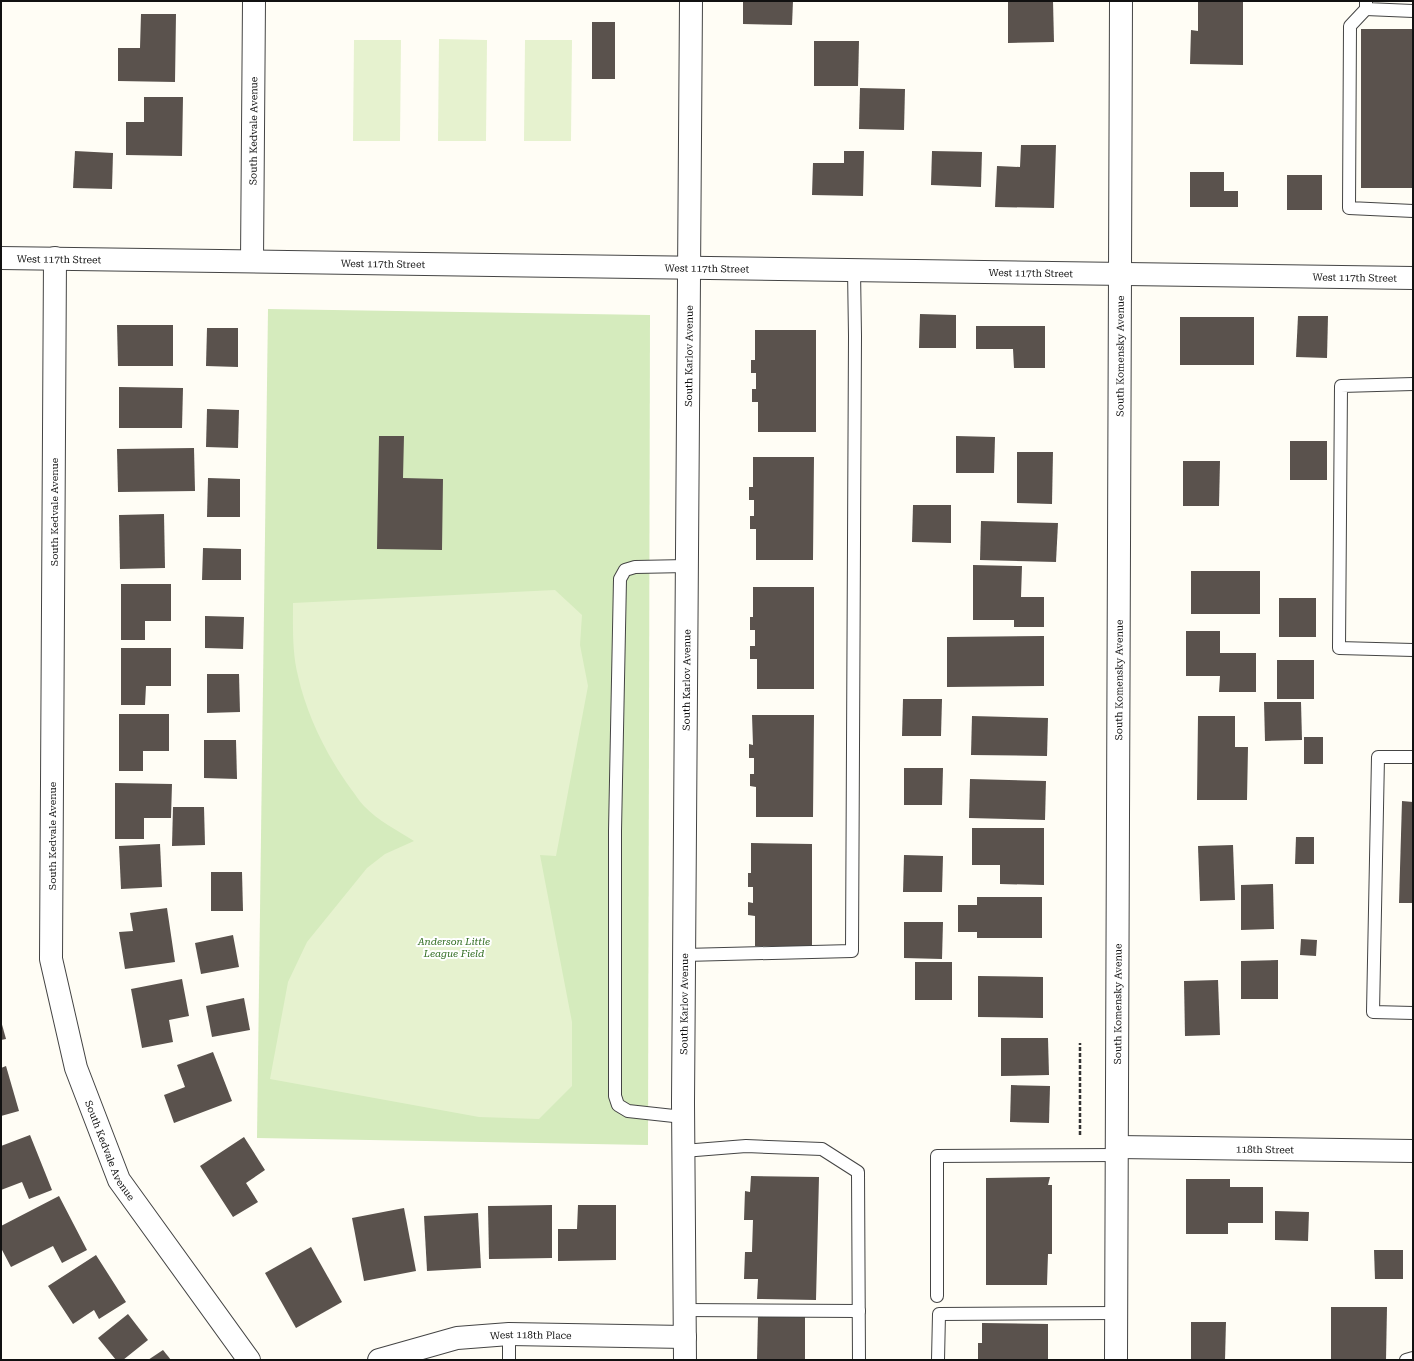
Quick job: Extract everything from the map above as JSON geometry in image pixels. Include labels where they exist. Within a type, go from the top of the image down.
[{"type":"street","name":"South Kedvale Avenue","points":[[252,261],[254,1]]},
{"type":"street","name":"South Karlov Avenue","points":[[685,1360],[683,1117],[691,1]]},
{"type":"street","name":"South Komensky Avenue","points":[[1116,1360],[1121,1]]},
{"type":"street","name":"West 117th Street","points":[[1,258],[1413,278]]},
{"type":"street","name":"South Kedvale Avenue","points":[[56,258],[51,959],[76,1068],[119,1180],[249,1360]]},
{"type":"street","name":"118th Street","points":[[1117,1151],[1413,1151]]},
{"type":"street","name":"West 118th Place","points":[[379,1360],[457,1338],[509,1334],[685,1337]]},
{"type":"lane","points":[[1413,12],[1366,5],[1350,26],[1349,208],[1413,211]]},
{"type":"lane","points":[[684,956],[852,951],[856,336],[854,270]]},
{"type":"lane","points":[[1413,384],[1341,386],[1339,648],[1413,650]]},
{"type":"lane","points":[[683,1117],[628,1110],[618,1105],[615,1096],[615,831],[620,579],[625,570],[635,567],[687,566]]},
{"type":"lane","points":[[1413,757],[1378,757],[1373,1012],[1413,1013]]},
{"type":"lane","points":[[683,1151],[746,1146],[822,1149],[858,1172],[859,1360]]},
{"type":"lane","points":[[937,1296],[937,1156],[1117,1151]]},
{"type":"lane","points":[[684,1310],[859,1311]]},
{"type":"lane","points":[[938,1360],[939,1314],[1116,1313]]},
{"type":"lane","points":[[509,1334],[509,1360]]},
{"type":"lane","points":[[1406,1360],[1413,1358]]},
{"type":"path","points":[[1080,1043],[1080,1140]]},
{"type":"green space","points":[[439,39],[487,40],[486,141],[438,141]]},
{"type":"green space","points":[[354,40],[401,40],[400,141],[353,141]]},
{"type":"green space","points":[[525,40],[572,40],[571,141],[524,141]]},
{"type":"green space","name":"Anderson Little League Field","points":[[268,309],[650,315],[648,1145],[257,1138]]},
{"type":"green space","points":[[555,590],[582,615],[580,645],[588,686],[556,856],[540,855],[572,1022],[572,1086],[539,1119],[479,1117],[270,1079],[288,982],[307,942],[367,868],[385,854],[414,841],[381,821],[364,806],[342,776],[326,749],[312,721],[298,676],[294,649],[293,603]]},
{"type":"building","points":[[743,1],[793,1],[792,25],[743,24]]},
{"type":"building","points":[[1053,1],[1054,42],[1008,43],[1008,2]]},
{"type":"building","points":[[1198,1],[1243,1],[1243,65],[1190,64],[1191,30],[1198,31]]},
{"type":"building","points":[[141,14],[176,14],[175,82],[118,81],[118,48],[140,48]]},
{"type":"building","points":[[592,22],[615,22],[615,79],[592,79]]},
{"type":"building","points":[[1361,29],[1413,29],[1413,188],[1361,188]]},
{"type":"building","points":[[814,41],[859,41],[858,86],[814,86]]},
{"type":"building","points":[[860,88],[905,89],[904,130],[859,129]]},
{"type":"building","points":[[144,97],[183,97],[182,156],[126,155],[126,122],[144,122]]},
{"type":"building","points":[[1021,145],[1056,145],[1054,208],[995,207],[997,166],[1020,167]]},
{"type":"building","points":[[75,151],[113,153],[112,189],[73,188]]},
{"type":"building","points":[[844,151],[864,151],[863,196],[812,195],[813,163],[844,163]]},
{"type":"building","points":[[932,151],[982,152],[981,187],[931,185]]},
{"type":"building","points":[[1190,172],[1224,172],[1224,191],[1238,191],[1238,207],[1190,207]]},
{"type":"building","points":[[1287,175],[1322,175],[1322,210],[1287,210]]},
{"type":"building","points":[[920,314],[956,315],[956,348],[919,348]]},
{"type":"building","points":[[1298,316],[1328,316],[1327,358],[1296,357]]},
{"type":"building","points":[[1180,317],[1254,317],[1254,365],[1180,365]]},
{"type":"building","points":[[117,325],[173,325],[173,366],[118,366]]},
{"type":"building","points":[[976,326],[1045,326],[1045,368],[1014,368],[1013,349],[976,349]]},
{"type":"building","points":[[207,328],[238,328],[238,367],[206,366]]},
{"type":"building","points":[[755,330],[816,330],[816,432],[758,432],[758,402],[752,402],[752,389],[756,389],[756,373],[751,373],[751,360],[755,360]]},
{"type":"building","points":[[119,387],[183,388],[182,428],[119,428]]},
{"type":"building","points":[[207,409],[239,410],[238,448],[206,447]]},
{"type":"building","points":[[379,436],[404,436],[403,478],[443,479],[442,550],[377,549]]},
{"type":"building","points":[[956,436],[995,437],[994,473],[956,473]]},
{"type":"building","points":[[1290,441],[1327,441],[1327,480],[1290,480]]},
{"type":"building","points":[[194,448],[195,491],[118,492],[117,449]]},
{"type":"building","points":[[1017,452],[1053,452],[1052,504],[1017,503]]},
{"type":"building","points":[[753,457],[814,457],[813,560],[756,560],[756,529],[750,529],[750,516],[754,516],[754,500],[749,500],[749,487],[753,487]]},
{"type":"building","points":[[1183,461],[1220,461],[1219,506],[1183,506]]},
{"type":"building","points":[[208,478],[240,479],[240,517],[207,517]]},
{"type":"building","points":[[913,505],[951,505],[951,543],[912,542]]},
{"type":"building","points":[[164,514],[165,568],[120,569],[119,515]]},
{"type":"building","points":[[981,521],[1058,523],[1056,562],[980,560]]},
{"type":"building","points":[[203,548],[241,549],[241,580],[202,580]]},
{"type":"building","points":[[973,565],[1022,566],[1021,597],[1044,597],[1044,627],[1014,627],[1014,620],[973,620]]},
{"type":"building","points":[[1191,571],[1260,571],[1260,614],[1191,614]]},
{"type":"building","points":[[121,584],[171,584],[171,621],[145,621],[145,640],[121,640]]},
{"type":"building","points":[[753,587],[814,587],[814,689],[757,689],[757,659],[750,659],[750,646],[755,646],[755,630],[750,630],[750,617],[753,617]]},
{"type":"building","points":[[1279,598],[1316,598],[1316,637],[1279,637]]},
{"type":"building","points":[[205,616],[244,617],[243,649],[205,648]]},
{"type":"building","points":[[1186,631],[1220,631],[1220,653],[1256,653],[1256,692],[1219,692],[1220,676],[1186,676]]},
{"type":"building","points":[[1044,636],[1044,686],[947,687],[947,637]]},
{"type":"building","points":[[121,648],[171,648],[171,686],[146,686],[145,705],[121,705]]},
{"type":"building","points":[[1277,660],[1314,660],[1314,699],[1277,699]]},
{"type":"building","points":[[207,674],[239,674],[240,712],[207,713]]},
{"type":"building","points":[[903,699],[942,699],[941,736],[902,736]]},
{"type":"building","points":[[1264,702],[1301,702],[1302,740],[1265,741]]},
{"type":"building","points":[[119,714],[169,714],[169,751],[143,751],[143,771],[119,771]]},
{"type":"building","points":[[752,715],[814,715],[813,817],[756,817],[756,787],[750,786],[750,774],[754,774],[754,758],[749,758],[749,744],[753,745]]},
{"type":"building","points":[[972,716],[1048,718],[1047,756],[971,755]]},
{"type":"building","points":[[1198,716],[1235,716],[1235,747],[1248,747],[1247,800],[1197,800]]},
{"type":"building","points":[[1304,737],[1323,737],[1323,764],[1304,764]]},
{"type":"building","points":[[204,740],[236,740],[237,779],[204,778]]},
{"type":"building","points":[[904,768],[943,768],[942,805],[904,805]]},
{"type":"building","points":[[970,779],[1046,781],[1045,820],[969,818]]},
{"type":"building","points":[[115,783],[172,784],[171,818],[144,818],[144,839],[115,839]]},
{"type":"building","points":[[1402,801],[1413,802],[1413,903],[1399,903]]},
{"type":"building","points":[[173,807],[204,807],[205,845],[172,846]]},
{"type":"building","points":[[972,828],[1044,828],[1044,885],[1000,884],[1000,865],[972,865]]},
{"type":"building","points":[[1296,837],[1314,837],[1314,864],[1295,864]]},
{"type":"building","points":[[751,843],[812,844],[812,946],[755,946],[755,916],[748,915],[748,902],[753,903],[753,887],[748,887],[748,873],[751,873]]},
{"type":"building","points":[[160,844],[162,887],[121,889],[119,846]]},
{"type":"building","points":[[1233,845],[1235,900],[1200,901],[1198,846]]},
{"type":"building","points":[[904,855],[943,856],[942,892],[903,892]]},
{"type":"building","points":[[211,872],[242,872],[243,911],[211,911]]},
{"type":"building","points":[[1273,884],[1274,929],[1241,930],[1241,885]]},
{"type":"building","points":[[977,897],[1042,897],[1042,938],[977,938],[977,932],[958,932],[958,905],[977,905]]},
{"type":"building","points":[[167,908],[175,962],[125,969],[119,932],[133,931],[130,913]]},
{"type":"building","points":[[904,922],[943,922],[942,959],[904,958]]},
{"type":"building","points":[[233,935],[239,967],[201,974],[195,943]]},
{"type":"building","points":[[1301,939],[1317,940],[1316,956],[1300,955]]},
{"type":"building","points":[[1278,960],[1278,999],[1241,999],[1241,961]]},
{"type":"building","points":[[915,962],[952,962],[952,1000],[915,1000]]},
{"type":"building","points":[[978,976],[1043,977],[1043,1018],[978,1017]]},
{"type":"building","points":[[182,979],[189,1016],[169,1020],[173,1042],[142,1048],[131,989]]},
{"type":"building","points":[[1218,980],[1220,1035],[1185,1036],[1184,981]]},
{"type":"building","points":[[244,998],[250,1030],[212,1037],[206,1006]]},
{"type":"building","points":[[1,1021],[6,1039],[1,1040]]},
{"type":"building","points":[[1001,1038],[1048,1038],[1049,1075],[1001,1076]]},
{"type":"building","points":[[213,1052],[232,1101],[174,1123],[164,1095],[185,1087],[177,1065]]},
{"type":"building","points":[[6,1066],[19,1111],[1,1116],[1,1068]]},
{"type":"building","points":[[1011,1085],[1050,1086],[1049,1123],[1010,1122]]},
{"type":"building","points":[[30,1135],[52,1190],[29,1199],[22,1182],[1,1190],[1,1146]]},
{"type":"building","points":[[244,1137],[265,1170],[246,1183],[258,1202],[233,1217],[200,1166]]},
{"type":"building","points":[[751,1176],[819,1177],[816,1300],[757,1299],[758,1279],[744,1279],[745,1252],[752,1252],[753,1220],[744,1220],[745,1191],[750,1192]]},
{"type":"building","points":[[1050,1177],[1048,1185],[1052,1185],[1052,1254],[1048,1254],[1047,1285],[986,1285],[986,1178]]},
{"type":"building","points":[[1186,1179],[1230,1179],[1230,1187],[1263,1187],[1263,1223],[1228,1223],[1228,1234],[1186,1234]]},
{"type":"building","points":[[59,1196],[87,1250],[62,1263],[53,1246],[11,1267],[1,1248],[1,1226]]},
{"type":"building","points":[[552,1205],[552,1258],[489,1259],[488,1206]]},
{"type":"building","points":[[578,1205],[616,1205],[616,1260],[558,1261],[558,1229],[577,1229]]},
{"type":"building","points":[[404,1208],[416,1271],[364,1281],[352,1218]]},
{"type":"building","points":[[1275,1211],[1309,1212],[1308,1241],[1275,1240]]},
{"type":"building","points":[[478,1213],[481,1268],[427,1271],[424,1216]]},
{"type":"building","points":[[311,1247],[342,1302],[296,1328],[265,1273]]},
{"type":"building","points":[[1374,1250],[1403,1250],[1403,1279],[1375,1279]]},
{"type":"building","points":[[96,1255],[126,1302],[99,1319],[94,1310],[73,1324],[48,1286]]},
{"type":"building","points":[[1331,1307],[1387,1307],[1386,1360],[1331,1360]]},
{"type":"building","points":[[128,1314],[148,1340],[123,1360],[116,1360],[98,1338]]},
{"type":"building","points":[[758,1317],[805,1317],[805,1360],[757,1360]]},
{"type":"building","points":[[1191,1322],[1226,1322],[1225,1360],[1191,1360]]},
{"type":"building","points":[[982,1323],[1048,1324],[1048,1360],[978,1360],[978,1343],[982,1343]]},
{"type":"building","points":[[163,1350],[171,1360],[148,1360]]}]
